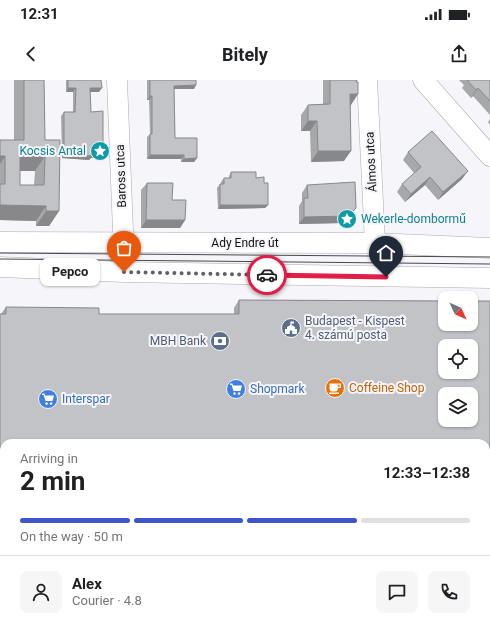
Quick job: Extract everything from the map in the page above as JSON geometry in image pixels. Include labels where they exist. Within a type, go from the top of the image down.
[{"type":"street","name":"Baross utca","points":[[117,80],[124,272]]},
{"type":"street","name":"Álmos utca","points":[[368,80],[375,243]]},
{"type":"street","points":[[423,80],[490,156]]},
{"type":"street","name":"Ady Endre út","points":[[0,242],[375,243],[490,248]]},
{"type":"street","points":[[0,267],[124,272],[490,278]]},
{"type":"building","points":[[24,80],[44,80],[45,140],[60,140],[59,211],[46,211],[46,206],[0,205],[0,184],[5,184],[5,156],[0,156],[0,140],[24,140]],"holes":[[[20,156],[45,156],[44,185],[20,185]]]},
{"type":"building","points":[[68,80],[101,80],[102,88],[90,88],[91,112],[103,111],[103,154],[91,154],[92,156],[64,154],[64,112],[75,112],[76,88],[68,88]]},
{"type":"building","points":[[150,80],[196,80],[196,85],[174,86],[175,138],[197,138],[197,158],[184,159],[184,155],[150,155],[150,134],[152,134],[152,96],[150,96]]},
{"type":"building","points":[[330,80],[357,80],[356,82],[358,82],[358,94],[350,94],[351,151],[318,151],[317,121],[308,121],[308,105],[330,104]]},
{"type":"building","points":[[467,80],[490,80],[490,101],[478,88],[476,90]]},
{"type":"building","points":[[432,131],[468,171],[443,192],[430,177],[411,194],[402,184],[421,167],[408,152]]},
{"type":"building","points":[[231,172],[256,172],[256,178],[264,177],[264,183],[268,183],[268,205],[220,205],[220,184],[224,184],[224,178],[231,178]]},
{"type":"building","points":[[355,182],[356,208],[348,216],[304,217],[304,198],[308,198],[307,185]]},
{"type":"building","points":[[147,183],[173,183],[172,200],[186,200],[185,220],[146,220]]},
{"type":"building","name":"Shopmark","points":[[239,300],[438,301],[438,331],[478,331],[478,301],[490,301],[490,439],[0,439],[0,314],[6,314],[6,307],[99,308],[99,314],[239,314]]},
{"type":"tram line","points":[[0,253],[490,257]]},
{"type":"tram line","points":[[0,259],[490,264]]},
{"type":"way so far","points":[[124,272],[267,275]]},
{"type":"place","name":"Kocsis Antal","points":[[100,151]]},
{"type":"place","name":"Wekerle-dombormű","points":[[347,219]]},
{"type":"place","name":"Pepco","points":[[124,272]]},
{"type":"place","name":"Budapest - Kispest 4. számú posta","points":[[291,328]]},
{"type":"place","name":"MBH Bank","points":[[220,341]]},
{"type":"place","name":"Coffeine Shop","points":[[335,388]]},
{"type":"place","name":"Shopmark","points":[[236,389]]},
{"type":"place","name":"Interspar","points":[[48,399]]},
{"type":"route","points":[[267,275],[386,277]]}]
